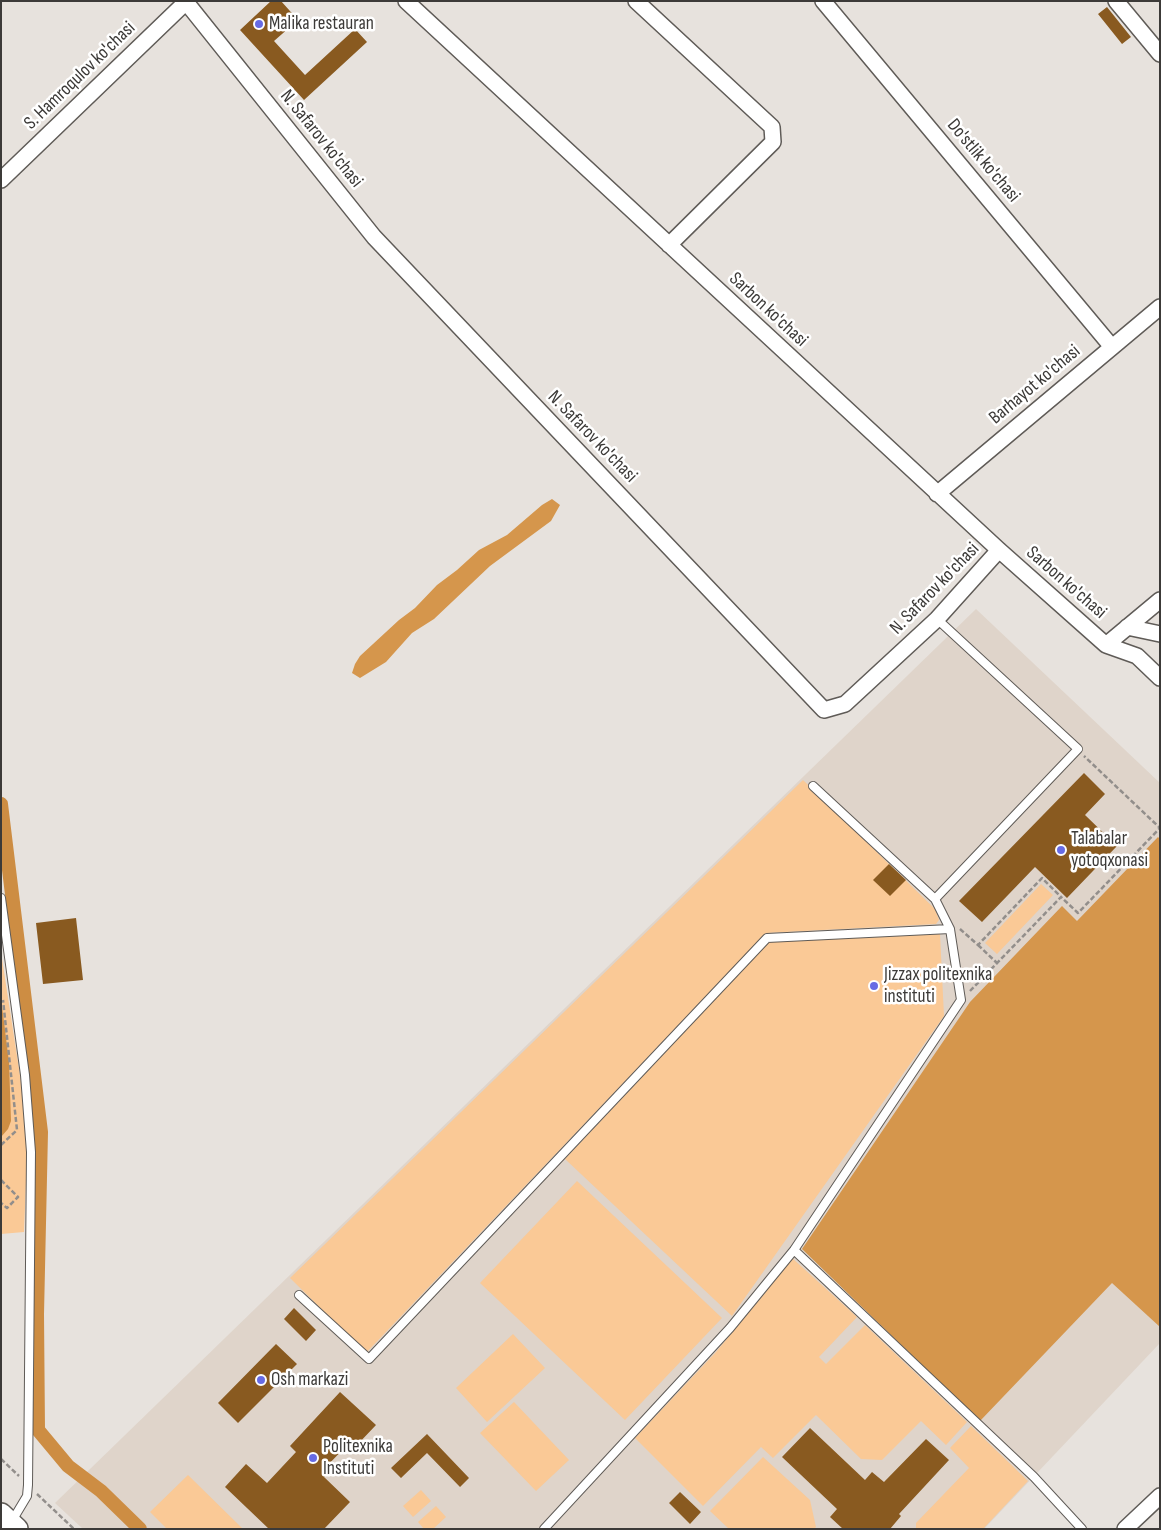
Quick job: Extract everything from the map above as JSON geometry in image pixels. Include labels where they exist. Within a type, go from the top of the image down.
[{"type":"street","name":"Sarbon ko'chasi","points":[[406,1],[937,494],[1106,645]]},
{"type":"street","points":[[636,1],[772,127],[773,142],[669,245]]},
{"type":"street","name":"Do'stlik ko'chasi","points":[[823,1],[1112,346]]},
{"type":"street","points":[[1116,1],[1160,54]]},
{"type":"street","name":"S. Hamroqulov ko'chasi","points":[[1,180],[186,2]]},
{"type":"street","name":"N. Safarov ko'chasi","points":[[186,2],[374,237],[824,710],[845,704],[938,619],[999,550]]},
{"type":"street","name":"Barhayot ko'chasi","points":[[937,494],[1160,307]]},
{"type":"street","points":[[1160,600],[1106,645],[1137,656],[1160,678]]},
{"type":"street","points":[[1127,627],[1160,634]]},
{"type":"street","points":[[1125,1529],[1160,1496]]},
{"type":"lane","points":[[935,899],[1078,749],[938,619]]},
{"type":"lane","points":[[544,1529],[730,1328],[794,1250],[961,1000],[950,928],[935,899],[813,786]]},
{"type":"lane","points":[[1,898],[25,1076],[31,1152],[28,1485],[27,1496],[10,1522]]},
{"type":"lane","points":[[299,1295],[369,1359],[767,938],[950,928]]},
{"type":"lane","points":[[794,1250],[1034,1477],[1082,1529]]},
{"type":"path","points":[[978,945],[1042,878],[1078,913],[1160,828],[1078,749]]},
{"type":"path","points":[[961,1000],[1061,897]]},
{"type":"path","points":[[950,928],[957,926],[997,963]]},
{"type":"path","points":[[1,1145],[17,1130],[3,1000]]},
{"type":"path","points":[[1,1180],[18,1197],[6,1208],[1,1203]]},
{"type":"shaded area","points":[[552,499],[560,505],[551,521],[490,566],[434,619],[412,633],[386,662],[360,678],[352,673],[360,656],[415,608],[437,585],[479,550],[507,535],[542,505]]},
{"type":"shaded area","name":"Jizzax politexnika instituti","points":[[976,609],[1160,783],[1160,1343],[984,1529],[83,1529],[55,1503]]},
{"type":"shaded area","points":[[803,780],[935,909],[939,920],[936,924],[766,933],[366,1353],[290,1278]]},
{"type":"shaded area","points":[[1158,837],[1160,839],[1160,1327],[1112,1283],[980,1421],[802,1249],[970,1002],[1062,906],[1077,921]]},
{"type":"shaded area","points":[[1041,884],[1053,895],[997,954],[985,943]]},
{"type":"shaded area","points":[[940,934],[944,1016],[732,1316],[565,1159],[769,942]]},
{"type":"shaded area","points":[[1,952],[23,1095],[27,1158],[24,1232],[1,1234]]},
{"type":"shaded area","points":[[1,998],[9,1062],[11,1121],[8,1129],[1,1137]]},
{"type":"shaded area","points":[[577,1181],[722,1318],[625,1420],[480,1283]]},
{"type":"shaded area","points":[[791,1257],[857,1317],[819,1357],[826,1364],[865,1325],[967,1422],[946,1445],[921,1421],[882,1460],[861,1459],[816,1415],[773,1458],[761,1447],[703,1506],[635,1438],[716,1352],[764,1294]]},
{"type":"shaded area","points":[[513,1334],[545,1368],[487,1422],[456,1388]]},
{"type":"shaded area","points":[[514,1402],[569,1460],[536,1491],[480,1433]]},
{"type":"shaded area","points":[[971,1426],[1028,1481],[983,1529],[916,1529],[916,1523],[969,1468],[950,1448]]},
{"type":"shaded area","points":[[763,1457],[810,1500],[816,1527],[814,1529],[729,1529],[710,1511]]},
{"type":"shaded area","points":[[188,1475],[243,1529],[167,1529],[150,1512]]},
{"type":"shaded area","points":[[421,1490],[431,1501],[413,1517],[403,1506]]},
{"type":"shaded area","points":[[436,1506],[446,1517],[433,1529],[424,1529],[418,1522]]},
{"type":"building","points":[[271,1],[281,1],[298,20],[274,41],[305,75],[355,29],[367,42],[304,100],[240,30]]},
{"type":"building","points":[[1107,7],[1131,37],[1122,44],[1098,14]]},
{"type":"building","name":"Talabalar yotoqxonasi","points":[[1084,773],[1105,794],[1085,815],[1117,846],[1067,898],[1035,867],[982,922],[959,901]]},
{"type":"building","points":[[889,864],[906,880],[890,896],[873,880]]},
{"type":"building","points":[[76,918],[83,980],[43,984],[36,923]]},
{"type":"building","points":[[294,1308],[316,1330],[306,1341],[284,1319]]},
{"type":"building","points":[[276,1344],[297,1364],[238,1423],[218,1403]]},
{"type":"building","name":"Politexnika Instituti","points":[[340,1392],[376,1425],[357,1445],[352,1440],[325,1468],[329,1472],[324,1477],[350,1502],[324,1529],[269,1529],[225,1487],[246,1464],[267,1483],[296,1452],[290,1446]]},
{"type":"building","points":[[810,1428],[865,1480],[872,1472],[884,1482],[926,1439],[949,1460],[899,1514],[901,1516],[890,1529],[843,1529],[830,1517],[837,1509],[782,1457]]},
{"type":"building","points":[[427,1434],[469,1478],[460,1487],[427,1453],[401,1478],[391,1468]]},
{"type":"building","points":[[680,1492],[701,1512],[690,1524],[669,1503]]},
{"type":"waterway","points":[[1,804],[41,1132],[37,1314],[38,1430],[68,1466],[101,1491],[140,1529]]},
{"type":"place","name":"Malika restauran","points":[[259,24]]},
{"type":"place","name":"Talabalar yotoqxonasi","points":[[1061,850]]},
{"type":"place","name":"Jizzax politexnika instituti","points":[[874,986]]},
{"type":"place","name":"Osh markazi","points":[[261,1380]]},
{"type":"place","name":"Politexnika Instituti","points":[[313,1458]]}]
